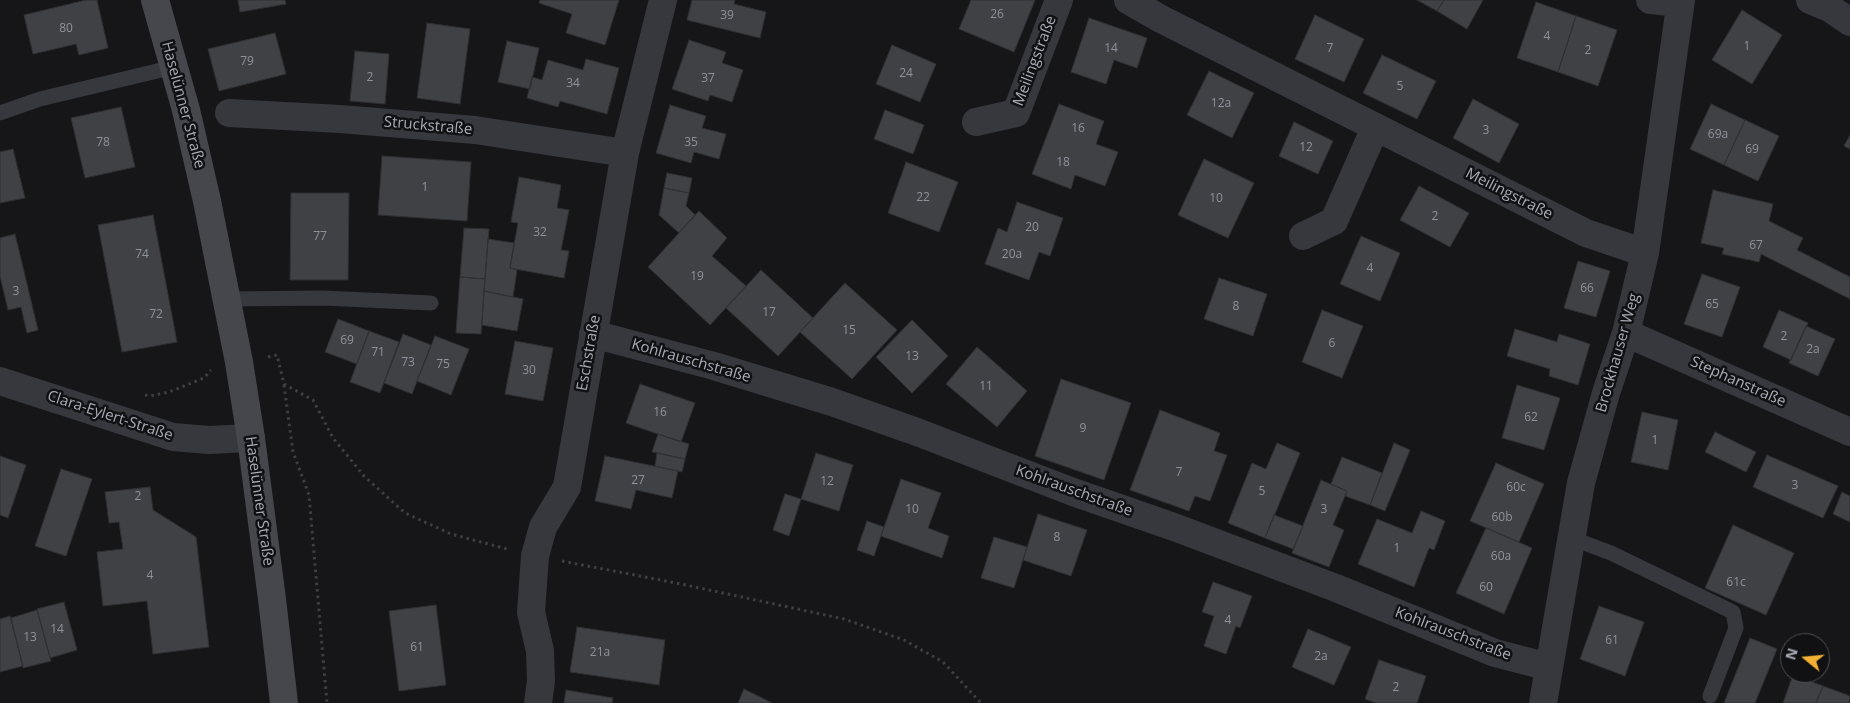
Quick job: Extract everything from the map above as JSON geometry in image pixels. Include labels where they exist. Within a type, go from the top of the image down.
[{"type":"street","name":"Haselünner Straße","points":[[154,0],[174,67],[207,201],[227,299],[251,438],[284,703]]},
{"type":"street","name":"Eschstraße","points":[[538,703],[541,681],[540,650],[531,612],[535,556],[543,527],[566,487],[625,152],[663,0]]},
{"type":"street","name":"Meilingstraße","points":[[976,122],[1016,113],[1059,0]]},
{"type":"street","name":"Meilingstraße","points":[[1128,0],[1161,19],[1282,78],[1376,128],[1586,233],[1645,253]]},
{"type":"street","points":[[1650,0],[1681,2]]},
{"type":"street","points":[[1810,0],[1831,9],[1850,22]]},
{"type":"street","name":"Brockhauser Weg","points":[[1543,703],[1581,483],[1606,393],[1626,333],[1645,253],[1681,2]]},
{"type":"street","name":"Struckstraße","points":[[230,113],[340,119],[475,130],[625,152]]},
{"type":"street","points":[[1303,236],[1334,221],[1376,128]]},
{"type":"street","name":"Stephanstraße","points":[[1626,333],[1850,432]]},
{"type":"street","name":"Kohlrauschstraße","points":[[593,334],[723,369],[832,402],[1336,588],[1495,653],[1549,667]]},
{"type":"street","name":"Clara-Eylert-Straße","points":[[0,381],[173,437],[209,440],[251,438]]},
{"type":"lane","points":[[0,113],[40,100],[174,67]]},
{"type":"lane","points":[[227,299],[323,298],[431,303]]},
{"type":"lane","points":[[1571,538],[1611,553],[1733,612],[1736,628],[1710,696]]},
{"type":"path","points":[[277,355],[284,384],[293,452],[309,495],[327,703]]},
{"type":"path","points":[[137,394],[150,396],[168,392],[204,378],[213,367]]},
{"type":"path","points":[[284,384],[313,400],[333,438],[364,476],[406,513],[451,534],[535,556],[681,584],[844,619],[904,640],[943,662],[981,703]]},
{"type":"building","points":[[86,0],[97,0],[108,48],[79,55],[76,44],[33,54],[24,15]]},
{"type":"building","points":[[238,0],[285,0],[286,4],[240,12]]},
{"type":"building","points":[[540,0],[619,0],[605,45],[566,33],[572,14],[539,3]]},
{"type":"building","points":[[692,0],[735,0],[734,4],[766,12],[760,38],[687,20]]},
{"type":"building","points":[[971,0],[1035,0],[1014,52],[959,29]]},
{"type":"building","points":[[1417,0],[1444,0],[1437,11]]},
{"type":"building","points":[[1444,0],[1483,0],[1467,29],[1437,11]]},
{"type":"building","points":[[1536,2],[1576,16],[1558,72],[1517,58]]},
{"type":"building","points":[[1742,10],[1782,35],[1752,84],[1712,60]]},
{"type":"building","points":[[1315,15],[1364,39],[1344,82],[1295,59]]},
{"type":"building","points":[[1576,16],[1617,30],[1598,86],[1558,72]]},
{"type":"building","points":[[1089,18],[1147,38],[1137,68],[1114,60],[1106,84],[1071,72]]},
{"type":"building","points":[[427,23],[470,29],[460,104],[417,98]]},
{"type":"building","points":[[275,33],[286,74],[219,91],[208,49]]},
{"type":"building","points":[[689,40],[726,52],[722,63],[743,70],[732,102],[710,95],[708,101],[672,89]]},
{"type":"building","points":[[507,41],[539,48],[530,89],[498,82]]},
{"type":"building","points":[[892,45],[936,64],[920,102],[876,84]]},
{"type":"building","points":[[355,51],[389,54],[385,104],[350,101]]},
{"type":"building","points":[[1382,55],[1436,81],[1417,119],[1363,93]]},
{"type":"building","points":[[586,59],[619,68],[607,114],[560,101],[558,107],[527,98],[532,77],[542,80],[548,60],[583,70]]},
{"type":"building","points":[[1209,71],[1254,93],[1232,138],[1187,115]]},
{"type":"building","points":[[1473,99],[1519,124],[1499,163],[1453,138]]},
{"type":"building","points":[[1059,104],[1104,121],[1096,144],[1118,152],[1105,186],[1075,175],[1071,189],[1032,174]]},
{"type":"building","points":[[1711,104],[1745,120],[1724,165],[1690,149]]},
{"type":"building","points":[[670,105],[706,116],[702,128],[726,134],[719,159],[694,152],[691,163],[656,153]]},
{"type":"building","points":[[121,107],[135,167],[85,178],[71,118]]},
{"type":"building","points":[[885,110],[924,125],[913,154],[874,139]]},
{"type":"building","points":[[1745,120],[1779,136],[1758,181],[1724,165]]},
{"type":"building","points":[[1294,122],[1333,141],[1318,174],[1279,156]]},
{"type":"building","points":[[1850,135],[1850,149],[1844,146]]},
{"type":"building","points":[[13,149],[25,198],[0,203],[0,152]]},
{"type":"building","points":[[382,156],[471,162],[467,221],[378,215]]},
{"type":"building","points":[[1204,159],[1254,183],[1228,238],[1178,215]]},
{"type":"building","points":[[906,162],[958,182],[939,232],[888,213]]},
{"type":"building","points":[[667,173],[692,178],[689,193],[664,188]]},
{"type":"building","points":[[519,177],[561,185],[557,208],[569,210],[561,250],[569,251],[564,278],[510,268],[518,223],[511,222]]},
{"type":"building","points":[[1419,186],[1469,213],[1450,247],[1400,220]]},
{"type":"building","points":[[664,188],[689,193],[686,206],[695,215],[679,233],[659,215]]},
{"type":"building","points":[[1713,190],[1773,204],[1769,221],[1803,238],[1797,250],[1850,277],[1850,299],[1761,254],[1759,262],[1722,254],[1724,248],[1701,243]]},
{"type":"building","points":[[291,193],[349,193],[348,280],[290,280]]},
{"type":"building","points":[[1017,202],[1063,218],[1050,256],[1039,252],[1029,280],[985,264],[998,228],[1007,232]]},
{"type":"building","points":[[699,211],[727,238],[712,256],[746,286],[710,325],[648,267]]},
{"type":"building","points":[[153,215],[177,342],[122,352],[98,225]]},
{"type":"building","points":[[464,228],[489,229],[485,279],[460,277]]},
{"type":"building","points":[[15,234],[38,330],[27,333],[21,307],[8,310],[0,276],[0,238]]},
{"type":"building","points":[[1361,236],[1400,253],[1380,301],[1340,284]]},
{"type":"building","points":[[488,239],[514,243],[510,268],[517,270],[513,297],[484,291]]},
{"type":"building","points":[[1578,261],[1610,271],[1596,317],[1564,308]]},
{"type":"building","points":[[761,270],[813,318],[778,356],[726,308]]},
{"type":"building","points":[[1702,274],[1740,287],[1722,337],[1684,324]]},
{"type":"building","points":[[460,277],[485,279],[481,334],[456,333]]},
{"type":"building","points":[[1219,278],[1267,294],[1253,336],[1204,319]]},
{"type":"building","points":[[845,283],[897,330],[852,379],[800,332]]},
{"type":"building","points":[[484,291],[523,299],[517,331],[482,325]]},
{"type":"building","points":[[1322,310],[1363,326],[1342,378],[1302,362]]},
{"type":"building","points":[[1779,310],[1808,323],[1791,360],[1763,347]]},
{"type":"building","points":[[338,319],[369,331],[357,364],[325,352]]},
{"type":"building","points":[[912,320],[948,356],[912,393],[876,357]]},
{"type":"building","points":[[1806,326],[1835,339],[1818,376],[1789,363]]},
{"type":"building","points":[[1515,329],[1557,342],[1559,334],[1590,344],[1578,385],[1549,376],[1550,369],[1507,356]]},
{"type":"building","points":[[369,331],[399,342],[380,393],[350,382]]},
{"type":"building","points":[[403,334],[431,345],[412,394],[384,383]]},
{"type":"building","points":[[435,336],[469,349],[451,395],[417,381]]},
{"type":"building","points":[[515,341],[553,348],[543,401],[505,394]]},
{"type":"building","points":[[977,347],[1027,391],[997,427],[946,384]]},
{"type":"building","points":[[1061,379],[1131,403],[1104,480],[1035,456]]},
{"type":"building","points":[[640,384],[695,403],[681,442],[626,423]]},
{"type":"building","points":[[1517,385],[1560,398],[1544,450],[1502,438]]},
{"type":"building","points":[[1160,410],[1220,433],[1214,451],[1227,455],[1210,501],[1195,496],[1189,511],[1130,490]]},
{"type":"building","points":[[1642,412],[1678,420],[1668,470],[1631,462]]},
{"type":"building","points":[[1715,432],[1756,452],[1746,472],[1705,452]]},
{"type":"building","points":[[658,434],[689,444],[685,459],[652,452]]},
{"type":"building","points":[[1277,443],[1300,453],[1265,538],[1228,523],[1252,463],[1266,469]]},
{"type":"building","points":[[1394,443],[1410,450],[1385,511],[1370,505]]},
{"type":"building","points":[[657,453],[685,459],[682,472],[655,466]]},
{"type":"building","points":[[816,453],[853,465],[839,511],[801,499]]},
{"type":"building","points":[[1767,455],[1838,486],[1823,518],[1753,487]]},
{"type":"building","points":[[0,456],[26,465],[8,518],[0,515]]},
{"type":"building","points":[[605,456],[678,471],[672,498],[636,490],[631,509],[595,501]]},
{"type":"building","points":[[1342,457],[1382,473],[1370,505],[1345,496],[1347,491],[1331,484]]},
{"type":"building","points":[[1496,463],[1544,484],[1519,542],[1470,521]]},
{"type":"building","points":[[61,469],[92,479],[66,556],[35,546]]},
{"type":"building","points":[[901,479],[941,493],[928,528],[949,536],[942,558],[881,536]]},
{"type":"building","points":[[1321,480],[1347,491],[1333,525],[1344,530],[1329,567],[1292,553]]},
{"type":"building","points":[[150,487],[153,510],[196,537],[209,647],[153,654],[147,601],[103,606],[97,552],[123,549],[119,522],[109,523],[105,492]]},
{"type":"building","points":[[1842,492],[1850,496],[1850,522],[1833,514]]},
{"type":"building","points":[[785,494],[801,499],[789,536],[773,530]]},
{"type":"building","points":[[1421,511],[1445,521],[1434,550],[1429,548],[1414,587],[1358,564],[1377,519],[1412,533]]},
{"type":"building","points":[[1038,514],[1087,530],[1071,576],[1023,560]]},
{"type":"building","points":[[1274,515],[1303,526],[1293,549],[1265,538]]},
{"type":"building","points":[[867,521],[884,527],[874,556],[857,550]]},
{"type":"building","points":[[1733,525],[1794,553],[1766,615],[1705,588]]},
{"type":"building","points":[[1486,528],[1532,548],[1504,614],[1456,593]]},
{"type":"building","points":[[994,537],[1027,547],[1014,588],[981,578]]},
{"type":"building","points":[[1213,582],[1252,596],[1240,628],[1236,626],[1226,654],[1204,646],[1214,616],[1202,612]]},
{"type":"building","points":[[64,602],[77,650],[50,658],[37,609]]},
{"type":"building","points":[[436,605],[446,685],[399,691],[389,611]]},
{"type":"building","points":[[1599,606],[1644,622],[1625,676],[1580,659]]},
{"type":"building","points":[[37,610],[51,661],[23,668],[11,618]]},
{"type":"building","points":[[10,616],[23,666],[0,672],[0,619]]},
{"type":"building","points":[[577,627],[665,640],[659,685],[570,672]]},
{"type":"building","points":[[1308,629],[1351,647],[1334,685],[1292,667]]},
{"type":"building","points":[[1750,638],[1777,649],[1755,703],[1724,703]]},
{"type":"building","points":[[1379,660],[1426,676],[1417,703],[1376,703],[1365,699]]},
{"type":"building","points":[[1790,683],[1815,683],[1823,686],[1816,703],[1783,703]]},
{"type":"building","points":[[1823,686],[1850,696],[1849,703],[1816,703]]},
{"type":"building","points":[[744,689],[772,703],[738,703]]},
{"type":"building","points":[[566,690],[613,698],[612,703],[564,703]]}]
